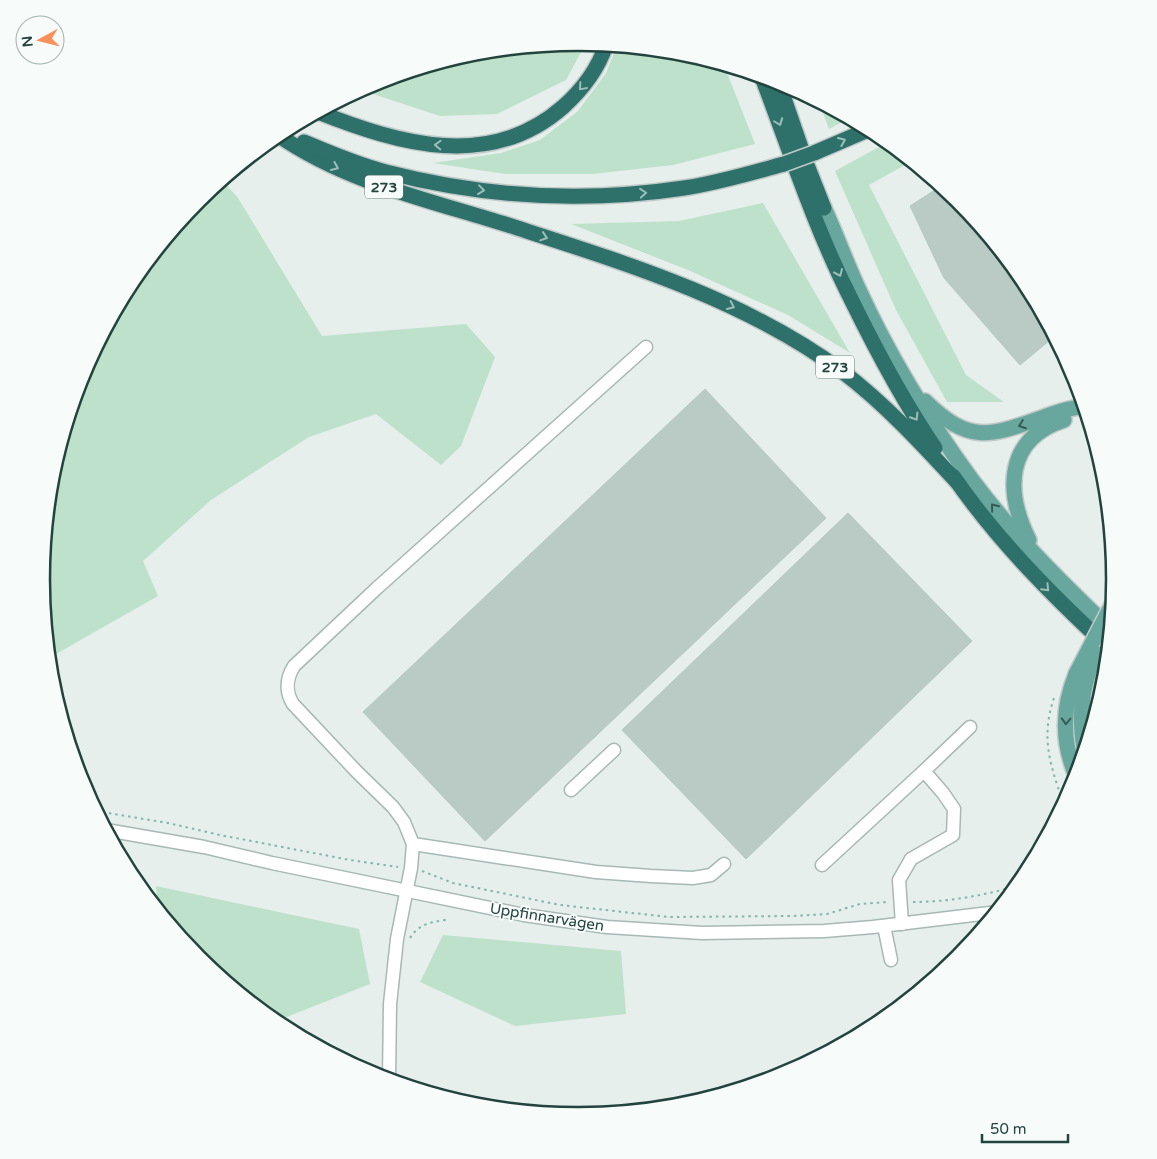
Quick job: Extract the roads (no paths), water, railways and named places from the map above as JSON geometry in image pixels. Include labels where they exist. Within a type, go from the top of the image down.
[{"type":"highway","points":[[327,116],[354,127],[393,138],[421,143],[468,146],[498,142],[532,130],[572,100],[591,77],[603,52]]},
{"type":"highway","points":[[766,85],[813,212],[850,298],[905,401],[958,483]]},
{"type":"highway","name":"273","points":[[782,91],[824,208]]},
{"type":"highway","points":[[291,136],[340,157],[384,172],[464,188],[545,196],[614,195],[685,188],[784,164],[861,133]]},
{"type":"highway","name":"273","points":[[286,140],[320,160],[390,189],[626,264],[687,286],[740,311],[810,349],[843,373],[928,450],[958,483],[1029,570],[1050,592],[1103,638]]},
{"type":"main road","name":"273","points":[[824,208],[858,288],[894,359],[940,434],[973,481],[1103,636]]},
{"type":"main road","points":[[910,386],[942,417],[970,432],[981,434],[1006,430],[1068,408],[1078,407]]},
{"type":"main road","name":"273","points":[[1037,557],[1021,525],[1016,510],[1013,492],[1014,474],[1026,446],[1047,426],[1081,417]]},
{"type":"main road","points":[[1083,736],[1081,721],[1082,676],[1105,622]]},
{"type":"main road","points":[[1073,766],[1069,754],[1065,719],[1071,686],[1082,676],[1103,639]]},
{"type":"street","points":[[389,1073],[390,1004],[397,940],[411,868],[412,844],[404,822],[392,807],[350,766],[293,704],[289,697],[289,674],[294,666],[377,588],[646,347]]},
{"type":"street","points":[[822,865],[970,727]]},
{"type":"street","points":[[571,790],[614,750]]},
{"type":"street","points":[[902,924],[898,880],[911,859],[953,834],[954,809],[944,793],[924,771]]},
{"type":"street","name":"Uppfinnarvägen","points":[[115,831],[204,847],[272,863],[551,920],[658,932],[744,934],[824,931],[902,924],[990,911]]},
{"type":"street","points":[[412,844],[596,872],[651,876],[693,878],[711,875],[724,864]]},
{"type":"street","points":[[884,926],[891,960]]}]
